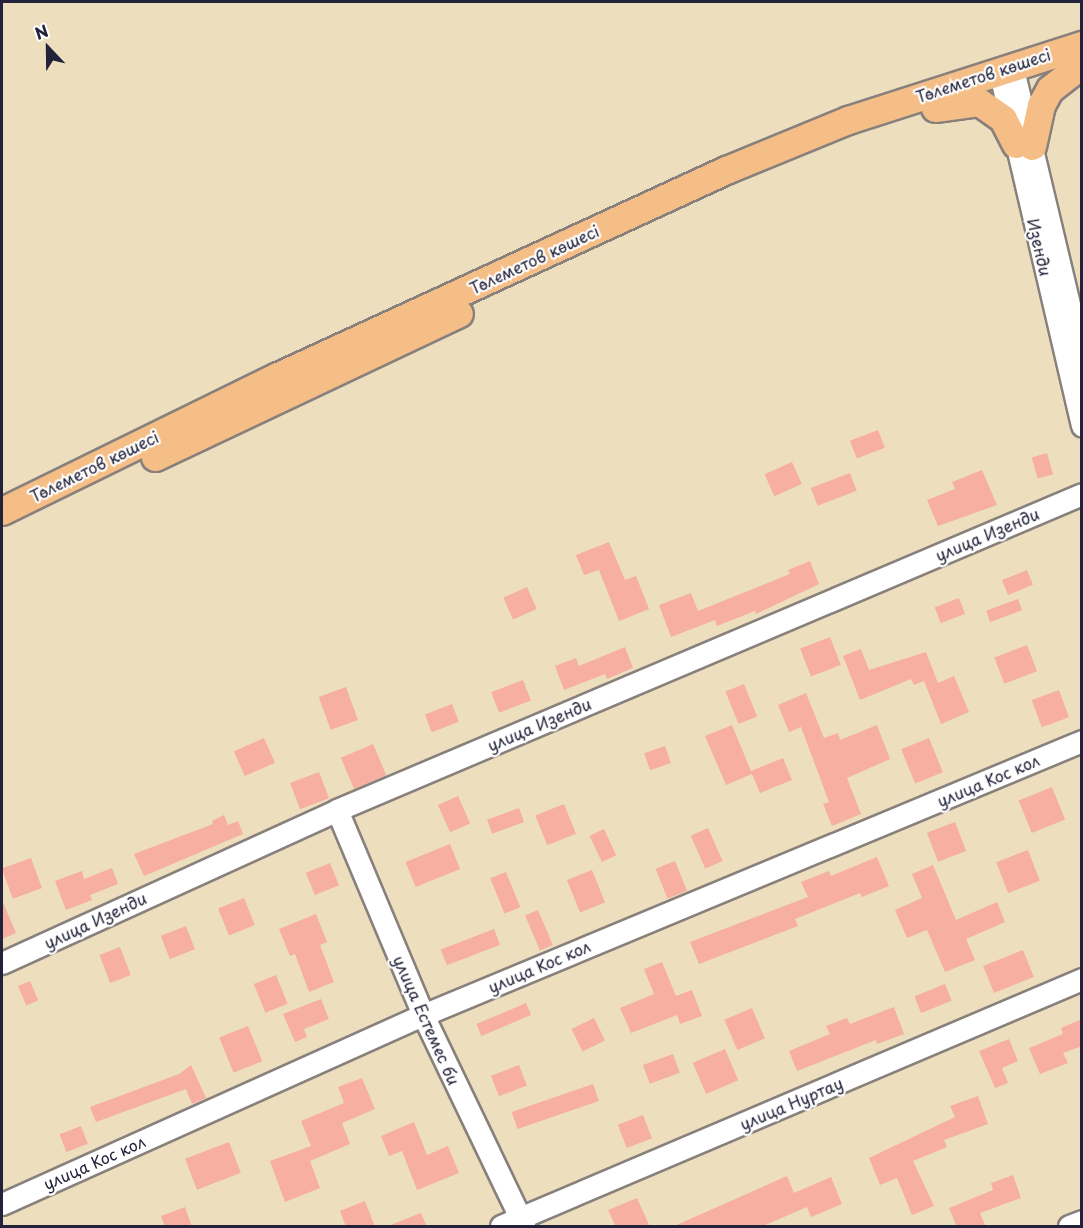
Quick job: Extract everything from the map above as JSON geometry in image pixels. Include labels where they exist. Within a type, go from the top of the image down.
[{"type":"main road","name":"Төлеметов көшесі","points":[[2,529],[681,211],[854,137],[935,108],[1082,45]]},
{"type":"main road","name":"Төлеметов көшесі","points":[[2,511],[278,376],[726,170],[848,120],[1008,75],[1082,64]]},
{"type":"main road","points":[[935,108],[979,102],[1003,120],[1024,145],[1050,89],[1082,64]]},
{"type":"street","name":"Изенди","points":[[1008,75],[1082,425]]},
{"type":"street","name":"Изенди","points":[[1024,145],[1082,358]]},
{"type":"street","name":"улица Изенди","points":[[2,963],[337,810],[1082,494]]},
{"type":"street","name":"улица Кос кол","points":[[2,1204],[423,1014],[1082,741]]},
{"type":"street","name":"улица Естемес би","points":[[337,810],[423,1014],[522,1222]]},
{"type":"street","name":"улица Нуртау","points":[[501,1227],[522,1222],[1082,979]]},
{"type":"street","points":[[1070,1227],[1082,1221]]},
{"type":"building","points":[[878,430],[885,448],[857,458],[850,441]]},
{"type":"building","points":[[1047,453],[1053,474],[1038,479],[1032,457]]},
{"type":"building","points":[[792,462],[802,484],[774,496],[765,474]]},
{"type":"building","points":[[982,470],[997,505],[938,526],[927,500],[955,489],[952,482]]},
{"type":"building","points":[[850,473],[857,491],[818,506],[811,488]]},
{"type":"building","points":[[609,542],[625,580],[636,576],[649,609],[619,621],[599,570],[584,575],[576,555]]},
{"type":"building","points":[[810,561],[819,584],[756,614],[755,611],[717,626],[715,620],[671,637],[659,605],[691,593],[698,611],[790,574],[788,570]]},
{"type":"building","points":[[1027,570],[1033,585],[1008,595],[1002,580]]},
{"type":"building","points":[[527,587],[537,609],[513,620],[503,598]]},
{"type":"building","points":[[959,598],[965,614],[941,623],[935,607]]},
{"type":"building","points":[[1018,599],[1022,610],[990,622],[986,611]]},
{"type":"building","points":[[830,637],[841,665],[811,676],[800,648]]},
{"type":"building","points":[[1027,645],[1037,671],[1004,684],[994,658]]},
{"type":"building","points":[[625,647],[633,668],[607,679],[605,674],[564,690],[555,666],[576,658],[579,666]]},
{"type":"building","points":[[861,649],[869,670],[926,652],[938,683],[954,676],[969,712],[941,724],[924,681],[914,685],[911,679],[860,700],[843,656]]},
{"type":"building","points":[[523,680],[531,701],[499,713],[491,692]]},
{"type":"building","points":[[744,684],[757,716],[739,724],[725,691]]},
{"type":"building","points":[[346,687],[358,720],[331,730],[319,697]]},
{"type":"building","points":[[1059,690],[1069,717],[1042,727],[1032,700]]},
{"type":"building","points":[[806,693],[824,738],[838,733],[840,740],[877,725],[890,759],[847,778],[861,814],[832,826],[823,804],[829,802],[801,727],[789,732],[778,705]]},
{"type":"building","points":[[452,704],[459,722],[432,732],[425,714]]},
{"type":"building","points":[[732,725],[751,771],[783,758],[792,780],[760,793],[752,774],[726,785],[705,736]]},
{"type":"building","points":[[264,738],[275,763],[245,776],[234,751]]},
{"type":"building","points":[[929,738],[943,772],[915,784],[901,749]]},
{"type":"building","points":[[373,744],[386,775],[354,789],[341,758]]},
{"type":"building","points":[[665,746],[671,763],[650,770],[644,753]]},
{"type":"building","points":[[319,772],[329,798],[300,809],[290,783]]},
{"type":"building","points":[[1052,787],[1065,819],[1032,833],[1019,800]]},
{"type":"building","points":[[458,796],[470,823],[450,832],[438,805]]},
{"type":"building","points":[[564,804],[576,834],[547,845],[535,816]]},
{"type":"building","points":[[519,808],[524,822],[492,834],[487,820]]},
{"type":"building","points":[[224,815],[228,825],[238,821],[243,834],[144,876],[134,854],[213,824],[212,821]]},
{"type":"building","points":[[955,822],[966,851],[938,862],[927,833]]},
{"type":"building","points":[[708,828],[723,861],[705,869],[691,836]]},
{"type":"building","points":[[604,829],[616,855],[602,862],[589,836]]},
{"type":"building","points":[[450,844],[460,869],[416,887],[405,862]]},
{"type":"building","points":[[1028,850],[1040,881],[1008,893],[996,862]]},
{"type":"building","points":[[877,857],[889,886],[862,897],[860,893],[795,919],[798,926],[699,964],[690,942],[808,897],[801,882],[829,871],[831,876]]},
{"type":"building","points":[[31,858],[42,888],[13,899],[2,869]]},
{"type":"building","points":[[675,861],[687,891],[668,899],[656,869]]},
{"type":"building","points":[[330,863],[339,885],[315,895],[306,873]]},
{"type":"building","points":[[933,865],[956,920],[997,902],[1005,922],[966,939],[975,960],[945,972],[927,930],[907,938],[895,910],[922,898],[912,874]]},
{"type":"building","points":[[112,868],[118,884],[90,895],[92,900],[66,910],[55,881],[82,871],[84,879]]},
{"type":"building","points":[[592,870],[605,902],[580,913],[567,880]]},
{"type":"building","points":[[506,872],[520,907],[504,914],[490,878]]},
{"type":"building","points":[[244,898],[255,925],[229,935],[218,908]]},
{"type":"building","points":[[2,900],[16,933],[2,939]]},
{"type":"building","points":[[538,910],[553,945],[540,950],[525,915]]},
{"type":"building","points":[[316,914],[327,942],[320,945],[334,982],[309,992],[295,954],[290,956],[279,929]]},
{"type":"building","points":[[186,926],[195,949],[170,959],[161,936]]},
{"type":"building","points":[[494,929],[500,945],[447,965],[441,949]]},
{"type":"building","points":[[120,947],[131,975],[110,983],[99,955]]},
{"type":"building","points":[[1023,950],[1034,977],[994,993],[983,966]]},
{"type":"building","points":[[662,962],[676,996],[692,990],[702,1016],[680,1024],[677,1015],[631,1033],[620,1008],[654,994],[644,969]]},
{"type":"building","points":[[276,975],[288,1004],[265,1013],[254,984]]},
{"type":"building","points":[[30,981],[38,1000],[26,1005],[18,986]]},
{"type":"building","points":[[945,984],[952,1001],[921,1013],[914,996]]},
{"type":"building","points":[[321,999],[329,1019],[304,1029],[307,1037],[295,1042],[283,1014]]},
{"type":"building","points":[[526,1003],[531,1015],[481,1036],[476,1024]]},
{"type":"building","points":[[894,1007],[904,1034],[877,1044],[876,1040],[797,1071],[789,1051],[830,1034],[826,1026],[847,1018],[850,1024]]},
{"type":"building","points":[[752,1008],[765,1038],[737,1050],[724,1020]]},
{"type":"building","points":[[594,1018],[605,1040],[582,1051],[572,1029]]},
{"type":"building","points":[[1082,1019],[1082,1046],[1063,1053],[1068,1063],[1040,1074],[1029,1048],[1063,1034],[1061,1028]]},
{"type":"building","points":[[248,1026],[262,1061],[233,1073],[219,1038]]},
{"type":"building","points":[[1009,1039],[1018,1061],[1002,1068],[1008,1083],[995,1088],[979,1051]]},
{"type":"building","points":[[725,1049],[738,1080],[706,1094],[693,1063]]},
{"type":"building","points":[[673,1054],[680,1073],[650,1084],[643,1065]]},
{"type":"building","points":[[191,1065],[206,1098],[192,1104],[186,1089],[96,1122],[90,1107],[179,1074]]},
{"type":"building","points":[[519,1065],[527,1086],[499,1096],[491,1076]]},
{"type":"building","points":[[362,1078],[375,1109],[342,1123],[350,1144],[310,1161],[320,1188],[285,1202],[270,1161],[311,1146],[301,1121],[344,1103],[338,1087]]},
{"type":"building","points":[[593,1084],[599,1101],[518,1129],[512,1112]]},
{"type":"building","points":[[978,1096],[988,1124],[944,1140],[947,1147],[913,1161],[934,1206],[912,1215],[897,1178],[880,1185],[869,1158],[955,1117],[950,1106]]},
{"type":"building","points":[[643,1115],[652,1138],[627,1148],[618,1125]]},
{"type":"building","points":[[414,1122],[427,1155],[448,1146],[459,1173],[417,1190],[402,1151],[389,1156],[381,1136]]},
{"type":"building","points":[[81,1126],[88,1144],[66,1152],[60,1134]]},
{"type":"building","points":[[229,1142],[241,1173],[197,1190],[185,1159]]},
{"type":"building","points":[[1013,1175],[1021,1198],[980,1213],[986,1227],[957,1227],[949,1208],[993,1190],[991,1183]]},
{"type":"building","points":[[787,1176],[794,1193],[831,1177],[842,1204],[811,1217],[807,1207],[761,1227],[672,1227]]},
{"type":"building","points":[[637,1198],[650,1227],[616,1227],[608,1210]]},
{"type":"building","points":[[365,1201],[375,1227],[346,1227],[340,1211]]},
{"type":"building","points":[[185,1207],[192,1227],[165,1227],[161,1216]]},
{"type":"building","points":[[421,1213],[427,1227],[388,1227],[388,1226]]}]
